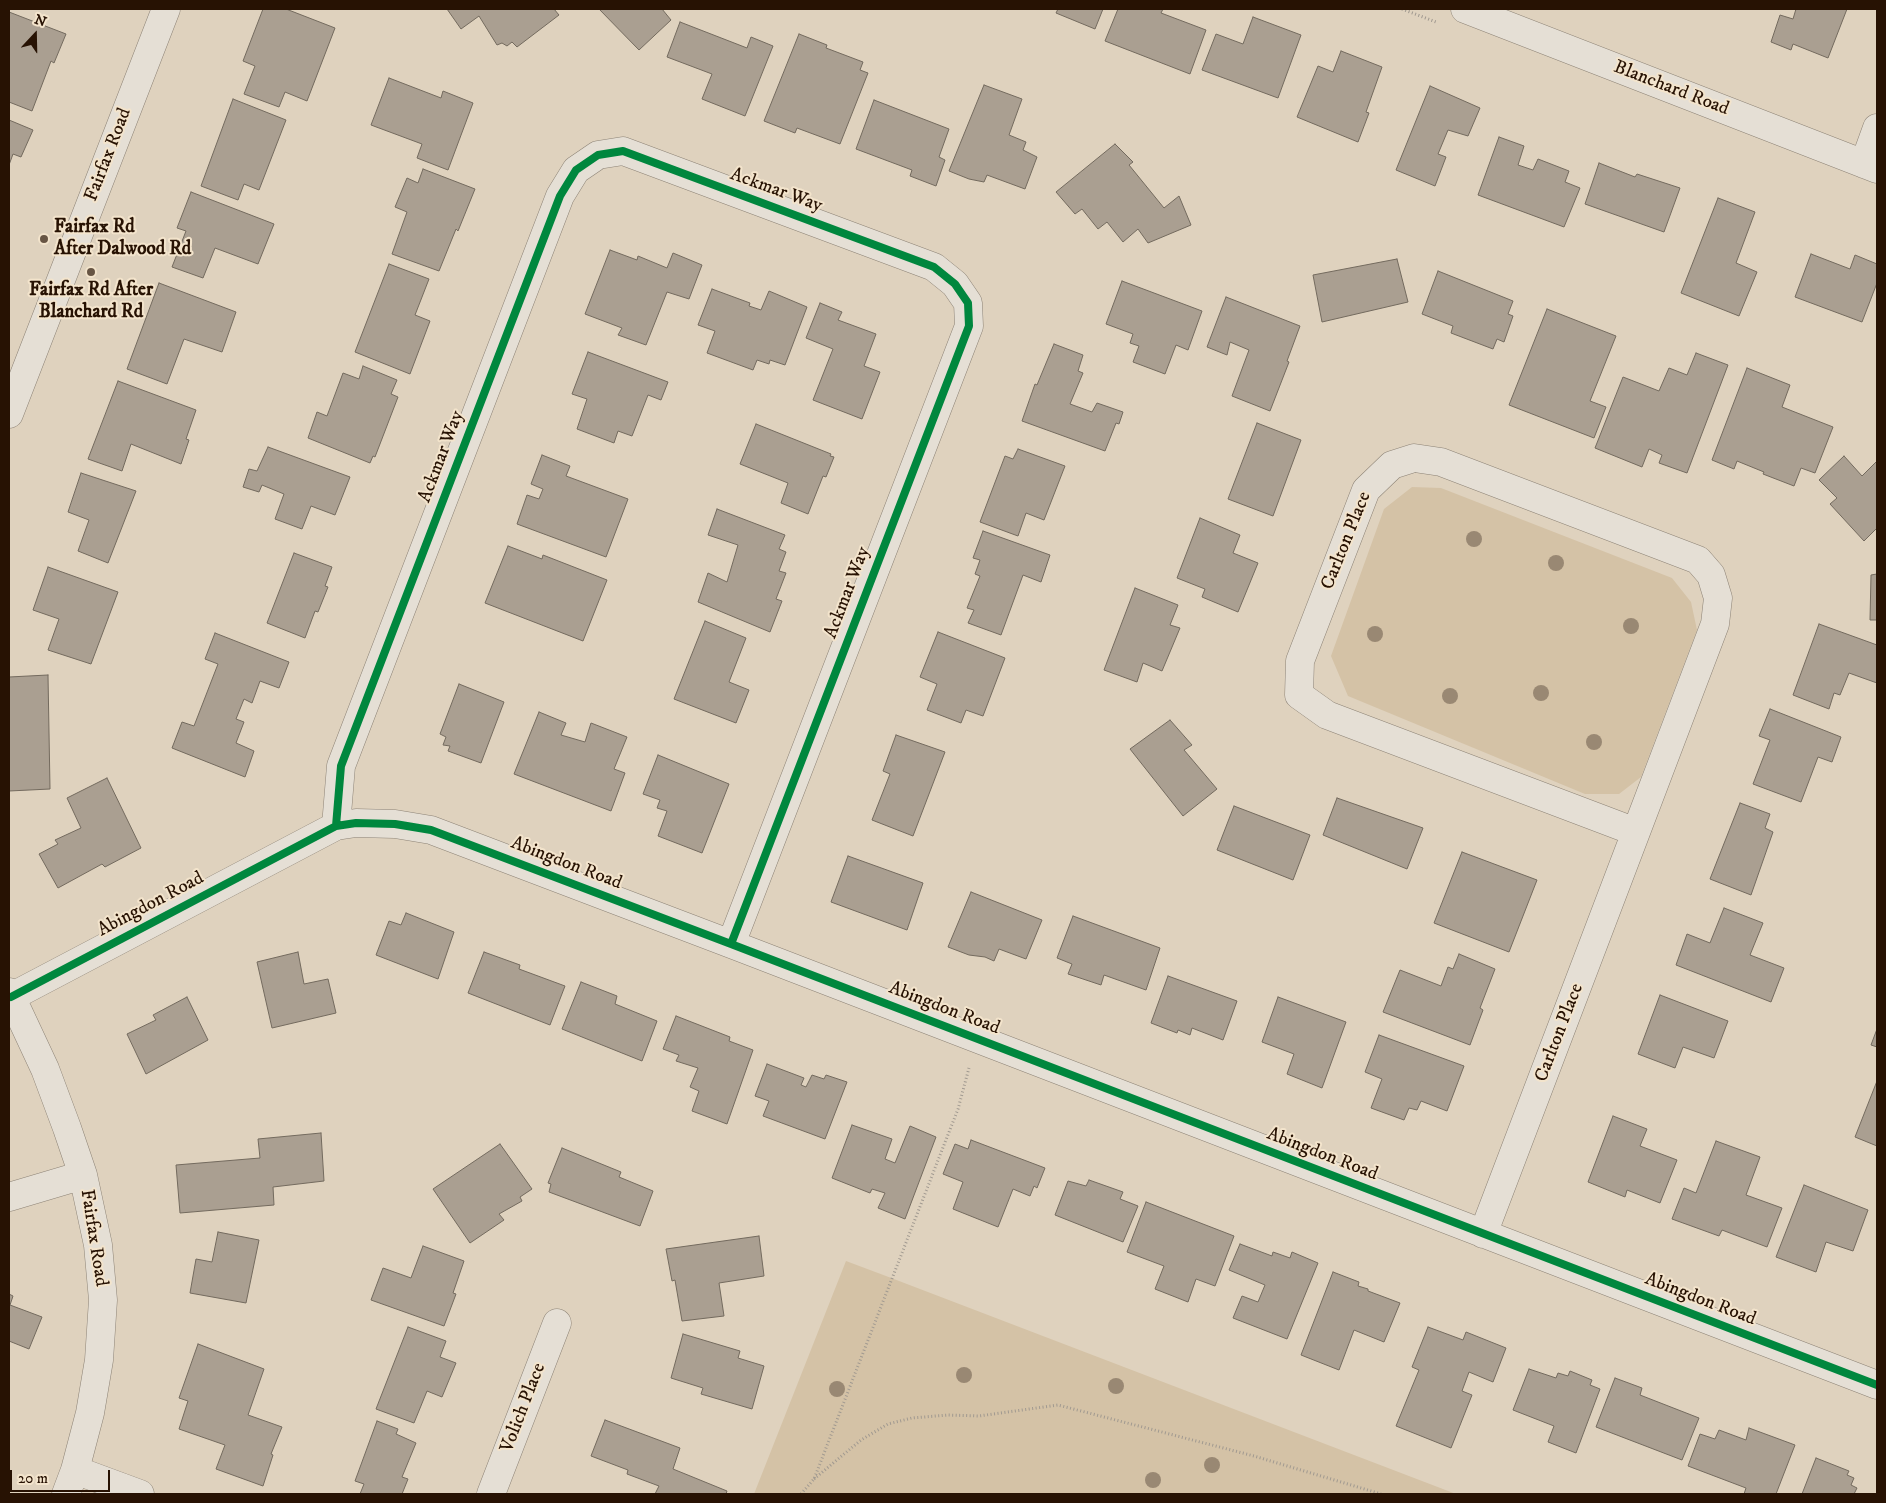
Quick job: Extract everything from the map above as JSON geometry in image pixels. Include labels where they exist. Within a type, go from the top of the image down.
[{"type":"street","name":"Fairfax Road","points":[[9,414],[166,9]]},
{"type":"street","name":"Blanchard Road","points":[[1468,9],[1871,166]]},
{"type":"street","points":[[1871,166],[1877,128]]},
{"type":"street","name":"Ackmar Way","points":[[336,826],[341,766],[560,196],[576,170],[598,155],[623,152],[934,267],[955,284],[968,303],[969,326],[731,944]]},
{"type":"street","name":"Carlton Place","points":[[1483,1234],[1636,832],[1715,624],[1718,598],[1711,575],[1698,560],[1441,462],[1414,458],[1392,465],[1366,490],[1300,661],[1299,695],[1326,715],[1636,832]]},
{"type":"street","name":"Abingdon Road","points":[[10,995],[336,826],[356,823],[395,824],[432,830],[1877,1386]]},
{"type":"street","name":"Fairfax Road","points":[[10,995],[45,1070],[83,1175],[98,1244],[103,1300],[99,1360],[90,1412],[71,1482]]},
{"type":"street","points":[[9,1197],[83,1175]]},
{"type":"street","name":"Volich Place","points":[[491,1494],[557,1322]]},
{"type":"street","points":[[71,1482],[140,1494]]},
{"type":"path","points":[[814,1479],[958,1109],[970,1063]]},
{"type":"path","points":[[801,1494],[814,1479],[861,1440],[888,1424],[912,1418],[948,1415],[979,1416],[1058,1405],[1264,1459],[1381,1494]]},
{"type":"shaded area","points":[[1412,487],[1441,488],[1672,578],[1691,602],[1697,630],[1641,777],[1619,794],[1585,794],[1348,696],[1331,656],[1384,509]]},
{"type":"shaded area","points":[[846,1261],[886,1276],[1456,1494],[754,1494]]},
{"type":"building","points":[[263,9],[286,9],[335,28],[307,101],[285,92],[279,107],[244,94],[255,66],[243,61]]},
{"type":"building","points":[[447,9],[554,9],[559,15],[517,47],[512,42],[507,46],[502,43],[497,45],[479,16],[461,29]]},
{"type":"building","points":[[599,9],[662,9],[671,20],[639,50]]},
{"type":"building","points":[[1058,9],[1103,9],[1095,29],[1056,13]]},
{"type":"building","points":[[1118,9],[1163,9],[1161,13],[1206,30],[1190,74],[1105,41]]},
{"type":"building","points":[[1796,9],[1847,9],[1828,58],[1793,44],[1791,50],[1771,42],[1780,15],[1793,19]]},
{"type":"building","points":[[9,12],[66,34],[54,63],[51,61],[32,111],[9,102]]},
{"type":"building","points":[[1253,17],[1301,35],[1278,98],[1202,70],[1216,34],[1243,44]]},
{"type":"building","points":[[680,22],[747,48],[751,37],[773,46],[745,116],[702,99],[712,74],[667,57]]},
{"type":"building","points":[[799,34],[827,45],[826,48],[863,62],[860,70],[868,73],[840,144],[797,128],[795,133],[764,121]]},
{"type":"building","points":[[1341,51],[1382,67],[1366,112],[1369,113],[1358,142],[1297,117],[1318,66],[1333,72]]},
{"type":"building","points":[[389,78],[441,98],[443,91],[473,103],[448,170],[417,158],[422,144],[371,125]]},
{"type":"building","points":[[984,85],[1022,99],[1009,135],[1026,142],[1023,150],[1037,157],[1025,189],[987,175],[984,182],[969,179],[949,171]]},
{"type":"building","points":[[1430,86],[1480,108],[1468,136],[1448,130],[1438,154],[1446,157],[1435,186],[1396,170]]},
{"type":"building","points":[[233,99],[286,120],[259,190],[244,184],[238,200],[201,186]]},
{"type":"building","points":[[874,100],[949,129],[939,157],[945,160],[936,186],[910,176],[912,170],[856,149]]},
{"type":"building","points":[[9,120],[33,130],[21,157],[13,154],[9,165]]},
{"type":"building","points":[[1499,137],[1524,146],[1518,165],[1533,170],[1538,159],[1569,171],[1565,182],[1580,188],[1564,227],[1478,195]]},
{"type":"building","points":[[1115,144],[1133,162],[1129,165],[1164,208],[1179,196],[1191,225],[1148,243],[1138,229],[1123,242],[1107,222],[1098,229],[1082,209],[1075,214],[1056,192]]},
{"type":"building","points":[[1599,163],[1635,177],[1637,174],[1680,188],[1664,232],[1585,204]]},
{"type":"building","points":[[423,169],[475,189],[439,271],[392,254],[407,212],[395,207],[407,178],[418,183]]},
{"type":"building","points":[[191,192],[274,224],[258,264],[215,248],[203,278],[172,267],[186,231],[177,228]]},
{"type":"building","points":[[1718,198],[1755,212],[1736,263],[1757,272],[1739,316],[1681,293]]},
{"type":"building","points":[[610,250],[637,260],[638,256],[667,268],[673,253],[702,265],[689,299],[667,292],[646,345],[618,335],[622,328],[585,314]]},
{"type":"building","points":[[1811,254],[1850,269],[1855,255],[1877,264],[1877,283],[1862,322],[1795,297]]},
{"type":"building","points":[[1397,259],[1408,302],[1322,322],[1313,275]]},
{"type":"building","points":[[389,264],[429,279],[415,315],[430,321],[410,374],[355,352]]},
{"type":"building","points":[[1438,271],[1513,301],[1508,314],[1513,316],[1504,342],[1497,339],[1493,349],[1451,333],[1453,326],[1422,314]]},
{"type":"building","points":[[1122,281],[1202,311],[1188,350],[1176,345],[1165,374],[1133,362],[1139,346],[1130,343],[1133,334],[1106,324]]},
{"type":"building","points":[[159,283],[236,312],[222,352],[184,339],[167,384],[127,369]]},
{"type":"building","points":[[712,289],[750,303],[749,306],[761,310],[769,291],[807,307],[785,365],[770,360],[769,364],[757,360],[753,370],[707,353],[715,331],[698,325]]},
{"type":"building","points":[[1226,297],[1300,326],[1287,361],[1289,362],[1270,411],[1232,396],[1249,350],[1230,342],[1227,355],[1207,347]]},
{"type":"building","points":[[820,303],[842,312],[838,320],[876,334],[864,366],[880,372],[862,419],[813,400],[833,349],[806,338]]},
{"type":"building","points":[[1547,309],[1616,336],[1590,401],[1606,407],[1594,438],[1509,405]]},
{"type":"building","points":[[1054,344],[1083,355],[1078,371],[1083,373],[1070,404],[1092,412],[1097,403],[1123,412],[1119,424],[1116,423],[1105,451],[1022,421],[1035,384],[1037,385]]},
{"type":"building","points":[[588,352],[668,382],[661,400],[648,395],[632,436],[618,431],[614,443],[577,429],[587,399],[572,394]]},
{"type":"building","points":[[1696,353],[1728,365],[1687,473],[1659,463],[1662,455],[1649,449],[1642,467],[1595,448],[1623,377],[1659,391],[1669,368],[1687,375]]},
{"type":"building","points":[[363,366],[397,380],[391,394],[398,397],[375,457],[373,456],[370,463],[308,438],[317,412],[327,416],[343,373],[359,379]]},
{"type":"building","points":[[1747,368],[1790,385],[1782,407],[1833,427],[1815,473],[1801,468],[1794,486],[1737,461],[1734,469],[1712,460]]},
{"type":"building","points":[[118,381],[196,410],[186,439],[189,440],[181,464],[131,444],[122,471],[88,459]]},
{"type":"building","points":[[1257,423],[1301,440],[1273,516],[1228,499]]},
{"type":"building","points":[[756,424],[831,454],[830,456],[834,457],[826,477],[823,476],[808,514],[781,503],[788,483],[740,464]]},
{"type":"building","points":[[268,447],[350,477],[335,515],[311,506],[302,529],[275,519],[284,494],[262,485],[259,492],[243,487],[249,469],[257,471]]},
{"type":"building","points":[[1018,449],[1065,466],[1044,520],[1026,513],[1018,536],[980,522],[1005,456],[1013,459]]},
{"type":"building","points":[[542,455],[570,466],[566,476],[628,499],[606,557],[517,524],[527,495],[539,499],[543,489],[531,484]]},
{"type":"building","points":[[1844,456],[1862,476],[1877,461],[1877,528],[1864,541],[1830,504],[1837,498],[1819,480]]},
{"type":"building","points":[[81,473],[136,491],[108,563],[78,551],[89,520],[68,512]]},
{"type":"building","points":[[717,509],[785,535],[779,549],[786,552],[779,571],[786,573],[776,599],[782,601],[770,632],[698,602],[708,573],[727,582],[738,545],[708,535]]},
{"type":"building","points":[[1200,518],[1240,535],[1233,553],[1258,563],[1238,612],[1202,597],[1205,589],[1177,578]]},
{"type":"building","points":[[983,531],[1050,555],[1041,582],[1023,575],[1001,635],[968,623],[974,610],[967,608],[980,576],[975,574],[980,560],[973,558]]},
{"type":"building","points":[[508,546],[542,559],[543,555],[607,580],[583,641],[485,603]]},
{"type":"building","points":[[294,553],[332,567],[325,586],[328,587],[318,612],[315,611],[305,638],[267,623]]},
{"type":"building","points":[[48,567],[118,592],[91,664],[48,650],[59,619],[33,610]]},
{"type":"building","points":[[1877,574],[1877,620],[1870,620],[1871,575]]},
{"type":"building","points":[[1135,588],[1178,605],[1170,625],[1180,628],[1162,671],[1143,663],[1137,682],[1104,670]]},
{"type":"building","points":[[705,621],[746,638],[729,682],[749,690],[736,723],[674,699]]},
{"type":"building","points":[[1819,624],[1877,645],[1877,683],[1849,673],[1840,695],[1834,693],[1829,709],[1793,695]]},
{"type":"building","points":[[938,632],[1005,658],[983,716],[966,710],[961,723],[927,710],[937,684],[920,677]]},
{"type":"building","points":[[215,633],[289,662],[279,688],[260,681],[252,703],[244,699],[236,719],[244,722],[236,743],[254,751],[245,777],[172,748],[182,722],[194,726],[218,664],[205,659]]},
{"type":"building","points":[[48,675],[50,789],[9,791],[9,677]]},
{"type":"building","points":[[459,684],[504,702],[481,763],[448,751],[450,746],[443,745],[446,737],[440,734]]},
{"type":"building","points":[[1770,709],[1841,737],[1832,762],[1818,757],[1801,802],[1753,784],[1770,740],[1759,736]]},
{"type":"building","points":[[539,712],[566,723],[561,735],[585,742],[591,723],[627,737],[614,769],[625,773],[611,811],[514,774]]},
{"type":"building","points":[[1170,720],[1192,745],[1184,750],[1217,789],[1183,816],[1130,749]]},
{"type":"building","points":[[896,735],[945,752],[913,836],[872,820],[890,774],[883,771]]},
{"type":"building","points":[[658,755],[729,784],[702,853],[658,836],[667,811],[657,808],[660,800],[643,794]]},
{"type":"building","points":[[107,778],[141,848],[105,867],[102,864],[58,888],[39,854],[58,844],[55,840],[81,828],[67,798]]},
{"type":"building","points":[[1337,798],[1423,828],[1407,869],[1323,835]]},
{"type":"building","points":[[1740,803],[1770,814],[1765,828],[1773,832],[1751,895],[1710,879]]},
{"type":"building","points":[[1234,806],[1310,835],[1293,880],[1217,850]]},
{"type":"building","points":[[1462,852],[1537,880],[1509,952],[1434,923]]},
{"type":"building","points":[[848,856],[923,883],[907,930],[831,902]]},
{"type":"building","points":[[971,892],[1042,920],[1026,959],[999,949],[994,961],[985,957],[969,955],[948,947]]},
{"type":"building","points":[[1724,908],[1763,923],[1750,955],[1784,968],[1771,1002],[1676,965],[1687,934],[1710,943]]},
{"type":"building","points":[[406,913],[454,932],[438,979],[376,955],[389,921],[401,925]]},
{"type":"building","points":[[1073,916],[1160,948],[1146,990],[1104,975],[1101,985],[1068,974],[1072,964],[1057,958]]},
{"type":"building","points":[[298,952],[304,984],[328,979],[336,1013],[272,1028],[257,962]]},
{"type":"building","points":[[484,952],[520,965],[519,969],[565,986],[550,1025],[468,993]]},
{"type":"building","points":[[1459,954],[1495,969],[1480,1008],[1483,1010],[1470,1045],[1383,1012],[1400,970],[1441,986],[1448,967],[1453,969]]},
{"type":"building","points":[[1168,976],[1237,1001],[1223,1040],[1192,1028],[1190,1035],[1178,1030],[1177,1033],[1151,1023]]},
{"type":"building","points":[[581,982],[617,996],[615,1004],[657,1021],[642,1061],[562,1029]]},
{"type":"building","points":[[1660,995],[1728,1021],[1714,1058],[1683,1047],[1675,1068],[1638,1054]]},
{"type":"building","points":[[187,997],[208,1040],[146,1074],[127,1034],[156,1020],[153,1015]]},
{"type":"building","points":[[1278,997],[1346,1022],[1322,1088],[1287,1074],[1294,1054],[1262,1042]]},
{"type":"building","points":[[676,1016],[730,1037],[729,1041],[753,1050],[727,1124],[692,1111],[699,1091],[690,1087],[698,1068],[676,1061],[679,1055],[663,1049]]},
{"type":"building","points":[[1877,1029],[1877,1047],[1871,1045]]},
{"type":"building","points":[[1379,1035],[1464,1066],[1447,1111],[1421,1101],[1417,1110],[1409,1108],[1404,1120],[1371,1108],[1382,1079],[1365,1072]]},
{"type":"building","points":[[767,1064],[804,1078],[801,1085],[806,1087],[812,1075],[824,1079],[826,1075],[847,1082],[825,1139],[763,1116],[769,1101],[755,1096]]},
{"type":"building","points":[[1877,1081],[1877,1146],[1855,1137]]},
{"type":"building","points":[[1613,1116],[1647,1129],[1640,1146],[1677,1160],[1660,1203],[1627,1190],[1625,1197],[1588,1182]]},
{"type":"building","points":[[852,1125],[892,1139],[885,1159],[895,1163],[910,1126],[936,1137],[905,1219],[878,1208],[885,1193],[872,1189],[870,1193],[832,1178]]},
{"type":"building","points":[[321,1133],[324,1181],[273,1187],[274,1205],[180,1213],[176,1165],[260,1158],[258,1139]]},
{"type":"building","points":[[971,1140],[1045,1168],[1037,1188],[1034,1186],[1030,1196],[1013,1189],[998,1227],[953,1209],[963,1182],[943,1174],[955,1144],[968,1149]]},
{"type":"building","points":[[1716,1141],[1760,1157],[1746,1195],[1782,1208],[1767,1247],[1722,1230],[1719,1236],[1672,1219],[1684,1188],[1696,1193]]},
{"type":"building","points":[[500,1144],[532,1189],[520,1197],[522,1201],[499,1214],[504,1220],[470,1243],[433,1189]]},
{"type":"building","points":[[562,1148],[621,1172],[619,1177],[653,1191],[640,1226],[549,1192],[551,1184],[548,1183]]},
{"type":"building","points":[[1089,1180],[1123,1192],[1120,1199],[1138,1206],[1123,1242],[1055,1215],[1068,1181],[1086,1186]]},
{"type":"building","points":[[1804,1185],[1868,1210],[1853,1251],[1826,1242],[1816,1272],[1776,1257]]},
{"type":"building","points":[[1146,1202],[1234,1236],[1215,1286],[1196,1279],[1188,1302],[1155,1289],[1164,1266],[1127,1252]]},
{"type":"building","points":[[218,1232],[259,1240],[246,1303],[190,1293],[196,1259],[212,1262]]},
{"type":"building","points":[[759,1236],[764,1276],[719,1283],[724,1316],[682,1321],[675,1280],[672,1281],[666,1249]]},
{"type":"building","points":[[1240,1244],[1272,1256],[1273,1252],[1290,1258],[1292,1252],[1318,1263],[1287,1339],[1233,1318],[1242,1296],[1258,1302],[1265,1285],[1229,1270]]},
{"type":"building","points":[[423,1246],[464,1261],[453,1293],[456,1294],[444,1326],[371,1300],[383,1268],[411,1278]]},
{"type":"building","points":[[1333,1272],[1359,1282],[1358,1286],[1368,1289],[1368,1291],[1400,1303],[1384,1342],[1354,1330],[1339,1370],[1301,1355]]},
{"type":"building","points":[[9,1294],[13,1296],[10,1305],[42,1317],[29,1349],[9,1341]]},
{"type":"building","points":[[408,1327],[446,1341],[440,1357],[456,1363],[442,1397],[427,1391],[414,1423],[376,1409]]},
{"type":"building","points":[[1428,1327],[1463,1340],[1466,1332],[1506,1348],[1493,1382],[1469,1372],[1462,1391],[1472,1395],[1451,1448],[1396,1426],[1419,1370],[1412,1367]]},
{"type":"building","points":[[683,1334],[740,1351],[738,1358],[764,1366],[752,1409],[701,1394],[703,1388],[671,1378]]},
{"type":"building","points":[[198,1344],[264,1369],[248,1415],[282,1427],[271,1454],[273,1455],[263,1486],[216,1469],[225,1445],[179,1429],[188,1401],[179,1398]]},
{"type":"building","points":[[1529,1369],[1556,1378],[1558,1373],[1568,1376],[1570,1371],[1592,1380],[1590,1385],[1600,1389],[1576,1453],[1548,1442],[1554,1426],[1513,1410]]},
{"type":"building","points":[[1615,1378],[1642,1388],[1640,1395],[1699,1418],[1682,1460],[1596,1427]]},
{"type":"building","points":[[605,1420],[680,1448],[673,1469],[727,1491],[726,1494],[655,1494],[659,1486],[627,1474],[628,1470],[591,1456]]},
{"type":"building","points":[[377,1421],[398,1429],[396,1434],[416,1443],[402,1477],[408,1479],[402,1494],[360,1494],[364,1484],[355,1481]]},
{"type":"building","points":[[1749,1428],[1795,1445],[1776,1494],[1744,1494],[1746,1488],[1688,1466],[1700,1434],[1715,1439],[1719,1430],[1746,1440]]},
{"type":"building","points":[[1816,1458],[1849,1471],[1847,1475],[1854,1478],[1851,1485],[1857,1488],[1854,1494],[1802,1494]]},
{"type":"cycle path","points":[[336,826],[341,766],[560,196],[576,170],[598,155],[623,151],[934,267],[955,284],[968,303],[969,326],[731,944]]},
{"type":"cycle path","points":[[11,997],[336,826],[356,823],[395,824],[431,830],[1877,1385]]},
{"type":"place","name":"Fairfax Rd After Dalwood Rd","points":[[44,239]]},
{"type":"place","name":"Fairfax Rd After Blanchard Rd","points":[[91,272]]}]
